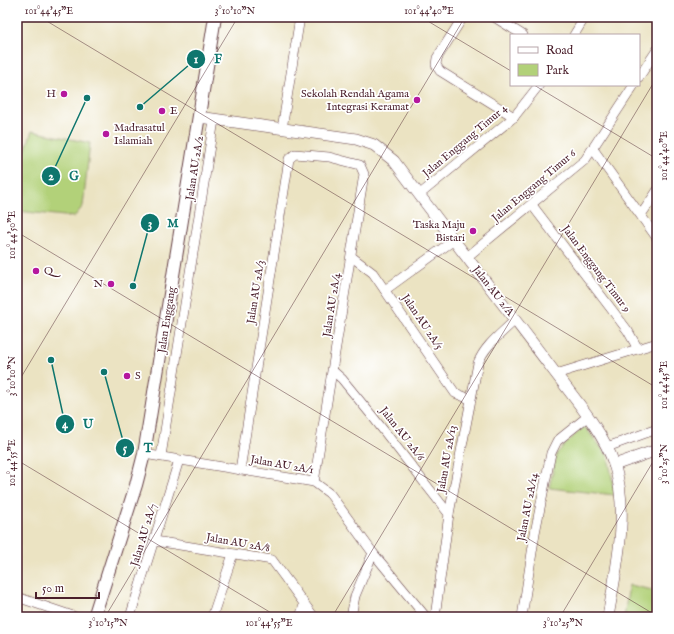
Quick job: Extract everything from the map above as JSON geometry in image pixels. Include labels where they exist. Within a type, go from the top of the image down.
[{"type":"main road","name":"Jalan Enggang","points":[[94,617],[136,485],[144,454],[215,17]]},
{"type":"street","points":[[282,129],[300,17]]},
{"type":"street","points":[[463,17],[438,58],[436,65],[440,70],[514,117]]},
{"type":"street","points":[[494,17],[521,34]]},
{"type":"street","points":[[575,34],[585,17]]},
{"type":"street","points":[[640,76],[657,50]]},
{"type":"street","name":"Jalan Enggang Timur 4","points":[[419,195],[514,117],[538,86]]},
{"type":"street","name":"Jalan Enggang Timur 6","points":[[467,257],[576,168],[593,149],[633,86]]},
{"type":"street","name":"Jalan AU 2/A","points":[[199,117],[356,139],[374,145],[394,161],[516,320],[587,417],[607,447],[614,465],[621,500],[619,546],[608,617]]},
{"type":"street","name":"Jalan AU 2A/2","points":[[161,456],[214,120]]},
{"type":"street","points":[[593,149],[657,238]]},
{"type":"street","name":"Jalan AU 2A/3","points":[[240,470],[290,159],[295,154],[329,157]]},
{"type":"street","name":"Jalan AU 2A/4","points":[[314,482],[352,257],[364,174],[360,164],[329,157]]},
{"type":"street","points":[[641,216],[657,191]]},
{"type":"street","name":"Jalan Enggang Timur 9","points":[[532,205],[628,331],[638,350]]},
{"type":"street","points":[[385,290],[454,240]]},
{"type":"street","name":"Jalan AU 2A/5","points":[[352,257],[373,273],[455,393],[470,399]]},
{"type":"street","name":"Jalan AU 2A/13","points":[[435,617],[449,514],[470,399],[482,354],[516,320]]},
{"type":"street","points":[[556,374],[657,343]]},
{"type":"street","name":"Jalan AU 2A/6","points":[[333,371],[342,379],[373,417],[449,514]]},
{"type":"street","name":"Jalan AU 2A/14","points":[[522,617],[535,533],[551,452],[557,441],[587,417]]},
{"type":"street","points":[[607,447],[657,429]]},
{"type":"street","points":[[614,465],[657,450]]},
{"type":"street","name":"Jalan AU 2A/1","points":[[144,454],[314,482],[330,494],[373,553],[426,617]]},
{"type":"street","name":"Jalan AU 2A/7","points":[[130,617],[155,541],[179,460]]},
{"type":"street","name":"Jalan AU 2A/8","points":[[155,541],[272,560],[314,617]]},
{"type":"street","points":[[351,617],[355,596],[373,553]]},
{"type":"street","points":[[212,617],[233,554]]},
{"type":"street","points":[[17,597],[73,616]]},
{"type":"street","points":[[300,617],[304,605]]},
{"type":"green space","points":[[32,131],[90,143],[83,206],[74,217],[17,211],[17,174]]},
{"type":"green space","points":[[584,426],[608,456],[615,495],[549,488],[557,453]]},
{"type":"green space","points":[[629,585],[657,591],[657,617],[624,617]]},
{"type":"place","name":"H","points":[[64,94]]},
{"type":"place","name":"G","points":[[87,98]]},
{"type":"place","name":"Sekolah Rendah Agama Integrasi Keramat","points":[[417,100]]},
{"type":"place","name":"F","points":[[140,107]]},
{"type":"place","name":"E","points":[[162,111]]},
{"type":"place","name":"Madrasatul Islamiah","points":[[106,134]]},
{"type":"place","name":"Taska Maju Bistari","points":[[473,231]]},
{"type":"place","name":"Q","points":[[36,271]]},
{"type":"place","name":"N","points":[[111,284]]},
{"type":"place","name":"M","points":[[133,286]]},
{"type":"place","name":"U","points":[[51,360]]},
{"type":"place","name":"T","points":[[104,372]]},
{"type":"place","name":"S","points":[[127,376]]}]
